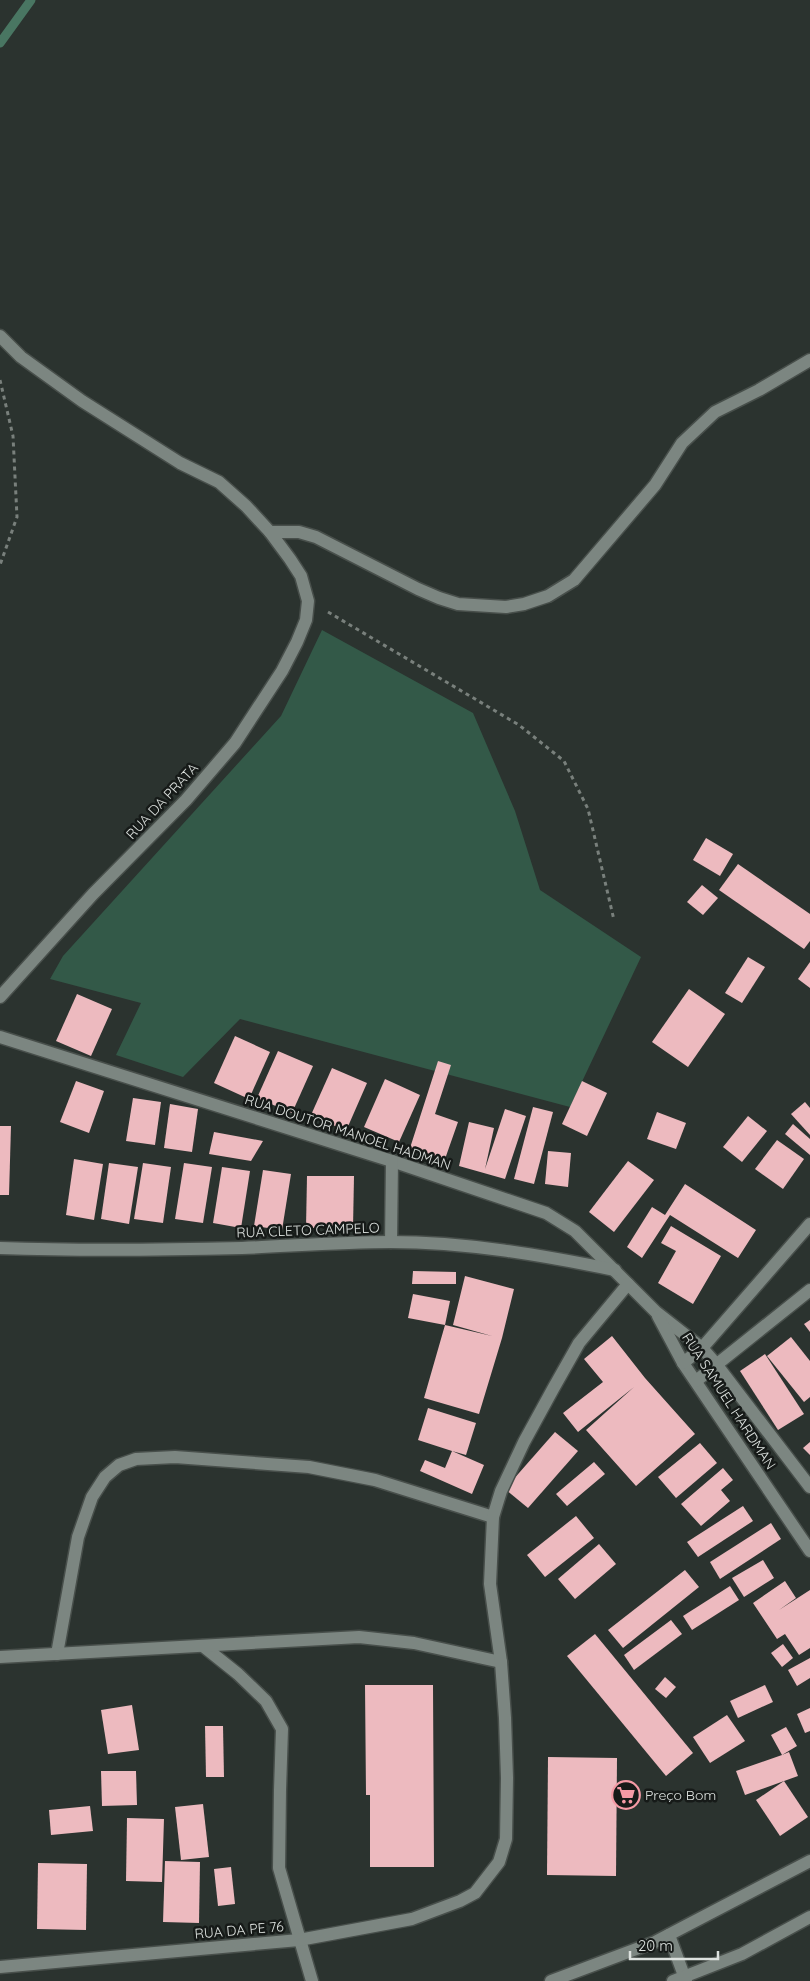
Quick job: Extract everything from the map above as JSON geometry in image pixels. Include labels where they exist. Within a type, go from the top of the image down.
[{"type":"street","points":[[0,336],[21,357],[82,401],[180,463],[219,482],[246,506],[270,532],[301,576],[308,601]]},
{"type":"street","points":[[270,532],[299,532],[316,537],[418,589],[458,604],[506,607],[524,604],[548,596],[574,580],[655,485],[682,443],[715,412],[759,390],[810,360]]},
{"type":"street","name":"RUA DA PRATA","points":[[0,997],[93,894],[186,800],[235,742],[294,649],[306,620],[308,601]]},
{"type":"street","name":"RUA DOUTOR MANOEL HADMAN","points":[[0,1037],[392,1161],[546,1213],[574,1231],[656,1312]]},
{"type":"street","points":[[391,1242],[392,1161]]},
{"type":"street","points":[[683,1363],[702,1348],[810,1224]]},
{"type":"street","name":"RUA CLETO CAMPELO","points":[[0,1248],[54,1250],[241,1248],[391,1242],[483,1247],[615,1270]]},
{"type":"street","points":[[0,1657],[359,1637],[414,1644],[500,1662],[490,1584],[493,1517],[501,1491],[524,1442],[579,1344],[628,1284]]},
{"type":"street","points":[[696,1381],[810,1290]]},
{"type":"street","name":"RUA SAMUEL HARDMAN","points":[[656,1312],[702,1348],[810,1487]]},
{"type":"street","name":"RUA SAMUEL HARDMAN","points":[[656,1312],[683,1363],[810,1551]]},
{"type":"street","points":[[57,1654],[78,1537],[92,1497],[112,1471],[119,1465],[136,1459],[175,1457],[309,1467],[375,1480],[493,1517]]},
{"type":"street","points":[[203,1646],[238,1674],[266,1701],[282,1729],[279,1868],[312,1981]]},
{"type":"street","name":"RUA DA PE 76","points":[[0,1967],[299,1940],[412,1919],[460,1901],[475,1893],[499,1862],[506,1839],[507,1778],[500,1662]]},
{"type":"street","points":[[551,1981],[655,1942],[810,1862]]},
{"type":"street","points":[[669,1935],[681,1980],[742,1954],[810,1917]]},
{"type":"path","points":[[0,380],[13,436],[17,517],[0,565]]},
{"type":"path","points":[[308,601],[424,667],[519,725],[564,761],[588,809],[614,920]]},
{"type":"green space","points":[[322,630],[473,713],[515,811],[540,890],[641,957],[570,1107],[240,1019],[183,1077],[116,1055],[141,1003],[50,979],[63,956],[281,716]]},
{"type":"building","points":[[706,838],[733,854],[720,876],[693,860]]},
{"type":"building","points":[[738,864],[810,914],[810,941],[804,949],[719,890]]},
{"type":"building","points":[[702,885],[718,898],[703,915],[687,902]]},
{"type":"building","points":[[748,957],[765,967],[742,1003],[725,993]]},
{"type":"building","points":[[810,962],[810,988],[798,979]]},
{"type":"building","points":[[689,989],[725,1014],[688,1067],[652,1042]]},
{"type":"building","points":[[77,994],[112,1009],[91,1056],[56,1041]]},
{"type":"building","points":[[235,1036],[270,1052],[249,1099],[214,1083]]},
{"type":"building","points":[[278,1051],[313,1066],[292,1113],[257,1098]]},
{"type":"building","points":[[438,1061],[451,1065],[435,1114],[458,1122],[445,1159],[410,1148]]},
{"type":"building","points":[[332,1068],[367,1083],[346,1131],[311,1115]]},
{"type":"building","points":[[385,1079],[420,1095],[399,1142],[364,1127]]},
{"type":"building","points":[[76,1081],[104,1091],[89,1133],[60,1122]]},
{"type":"building","points":[[582,1081],[607,1093],[587,1136],[562,1124]]},
{"type":"building","points":[[133,1098],[161,1102],[155,1145],[126,1141]]},
{"type":"building","points":[[805,1102],[810,1108],[810,1135],[791,1114]]},
{"type":"building","points":[[170,1104],[198,1109],[192,1152],[164,1148]]},
{"type":"building","points":[[533,1107],[553,1112],[534,1184],[514,1179]]},
{"type":"building","points":[[505,1109],[526,1116],[505,1179],[459,1166],[469,1122],[494,1128],[485,1169]]},
{"type":"building","points":[[657,1112],[686,1123],[676,1149],[647,1139]]},
{"type":"building","points":[[748,1116],[767,1131],[742,1162],[723,1147]]},
{"type":"building","points":[[793,1124],[810,1139],[810,1155],[785,1134]]},
{"type":"building","points":[[0,1126],[11,1126],[9,1195],[0,1195]]},
{"type":"building","points":[[214,1132],[263,1141],[251,1161],[209,1154]]},
{"type":"building","points":[[777,1140],[804,1159],[783,1189],[755,1169]]},
{"type":"building","points":[[548,1151],[571,1153],[568,1187],[545,1184]]},
{"type":"building","points":[[74,1159],[103,1164],[94,1220],[66,1215]]},
{"type":"building","points":[[628,1161],[654,1180],[614,1232],[589,1212]]},
{"type":"building","points":[[109,1163],[138,1167],[129,1224],[101,1219]]},
{"type":"building","points":[[143,1163],[171,1167],[163,1223],[134,1219]]},
{"type":"building","points":[[184,1163],[212,1167],[203,1223],[175,1219]]},
{"type":"building","points":[[222,1167],[250,1171],[241,1228],[213,1223]]},
{"type":"building","points":[[263,1170],[291,1174],[282,1230],[254,1226]]},
{"type":"building","points":[[307,1176],[354,1176],[353,1228],[306,1228]]},
{"type":"building","points":[[685,1184],[756,1230],[738,1258],[670,1215],[642,1258],[627,1247],[652,1207],[665,1215]]},
{"type":"building","points":[[671,1226],[721,1256],[693,1304],[658,1283],[676,1251],[661,1243]]},
{"type":"building","points":[[413,1271],[456,1272],[456,1284],[412,1284]]},
{"type":"building","points":[[465,1276],[514,1289],[502,1338],[479,1414],[424,1398],[445,1325],[492,1336],[453,1325]]},
{"type":"building","points":[[413,1294],[450,1301],[445,1325],[408,1318]]},
{"type":"building","points":[[810,1320],[810,1332],[804,1324]]},
{"type":"building","points":[[612,1336],[645,1378],[695,1434],[636,1486],[586,1430],[634,1387],[578,1432],[563,1413],[603,1382],[584,1359]]},
{"type":"building","points":[[791,1337],[810,1361],[810,1397],[804,1402],[767,1356]]},
{"type":"building","points":[[765,1354],[804,1414],[778,1430],[740,1371]]},
{"type":"building","points":[[428,1408],[476,1423],[466,1455],[418,1440]]},
{"type":"building","points":[[555,1432],[578,1451],[528,1508],[505,1489]]},
{"type":"building","points":[[810,1442],[810,1455],[803,1448]]},
{"type":"building","points":[[700,1443],[717,1463],[676,1498],[658,1477]]},
{"type":"building","points":[[452,1451],[484,1465],[472,1494],[420,1471],[425,1460],[445,1468]]},
{"type":"building","points":[[594,1462],[605,1474],[567,1506],[556,1494]]},
{"type":"building","points":[[723,1468],[733,1480],[721,1490],[730,1501],[701,1526],[681,1504]]},
{"type":"building","points":[[743,1506],[753,1521],[698,1557],[687,1542]]},
{"type":"building","points":[[576,1516],[594,1538],[545,1577],[527,1555]]},
{"type":"building","points":[[771,1523],[781,1539],[720,1579],[710,1562]]},
{"type":"building","points":[[599,1544],[616,1564],[575,1599],[558,1579]]},
{"type":"building","points":[[763,1560],[774,1578],[744,1597],[732,1578]]},
{"type":"building","points":[[685,1570],[699,1587],[623,1648],[608,1630]]},
{"type":"building","points":[[785,1581],[796,1598],[779,1610],[810,1590],[810,1648],[799,1655],[785,1634],[777,1639],[753,1603]]},
{"type":"building","points":[[730,1586],[739,1600],[692,1630],[683,1616]]},
{"type":"building","points":[[671,1620],[682,1634],[634,1670],[624,1655]]},
{"type":"building","points":[[595,1634],[693,1753],[666,1776],[567,1656]]},
{"type":"building","points":[[783,1644],[793,1658],[782,1667],[771,1653]]},
{"type":"building","points":[[810,1658],[810,1678],[797,1686],[788,1670]]},
{"type":"building","points":[[665,1677],[676,1687],[666,1698],[655,1689]]},
{"type":"building","points":[[365,1685],[433,1685],[434,1867],[370,1867],[370,1795],[366,1795]]},
{"type":"building","points":[[765,1685],[773,1702],[738,1718],[730,1701]]},
{"type":"building","points":[[132,1705],[139,1750],[108,1754],[101,1710]]},
{"type":"building","points":[[810,1708],[810,1731],[805,1733],[797,1714]]},
{"type":"building","points":[[727,1715],[745,1741],[710,1763],[693,1737]]},
{"type":"building","points":[[205,1726],[223,1726],[224,1777],[206,1777]]},
{"type":"building","points":[[786,1727],[797,1746],[782,1755],[771,1735]]},
{"type":"building","points":[[789,1752],[798,1776],[745,1795],[736,1771]]},
{"type":"building","points":[[548,1757],[617,1758],[616,1876],[547,1875]]},
{"type":"building","points":[[101,1771],[136,1771],[137,1805],[102,1806]]},
{"type":"building","points":[[784,1781],[808,1817],[780,1836],[756,1800]]},
{"type":"building","points":[[203,1804],[209,1857],[181,1860],[175,1807]]},
{"type":"building","points":[[90,1806],[93,1831],[51,1835],[49,1810]]},
{"type":"building","points":[[127,1818],[164,1819],[162,1882],[126,1881]]},
{"type":"building","points":[[165,1861],[200,1862],[199,1923],[163,1922]]},
{"type":"building","points":[[38,1863],[87,1864],[86,1930],[37,1929]]},
{"type":"building","points":[[231,1867],[235,1904],[218,1906],[214,1869]]},
{"type":"waterway","points":[[0,43],[31,0]]},
{"type":"place","name":"Preço Bom","points":[[626,1795]]}]
